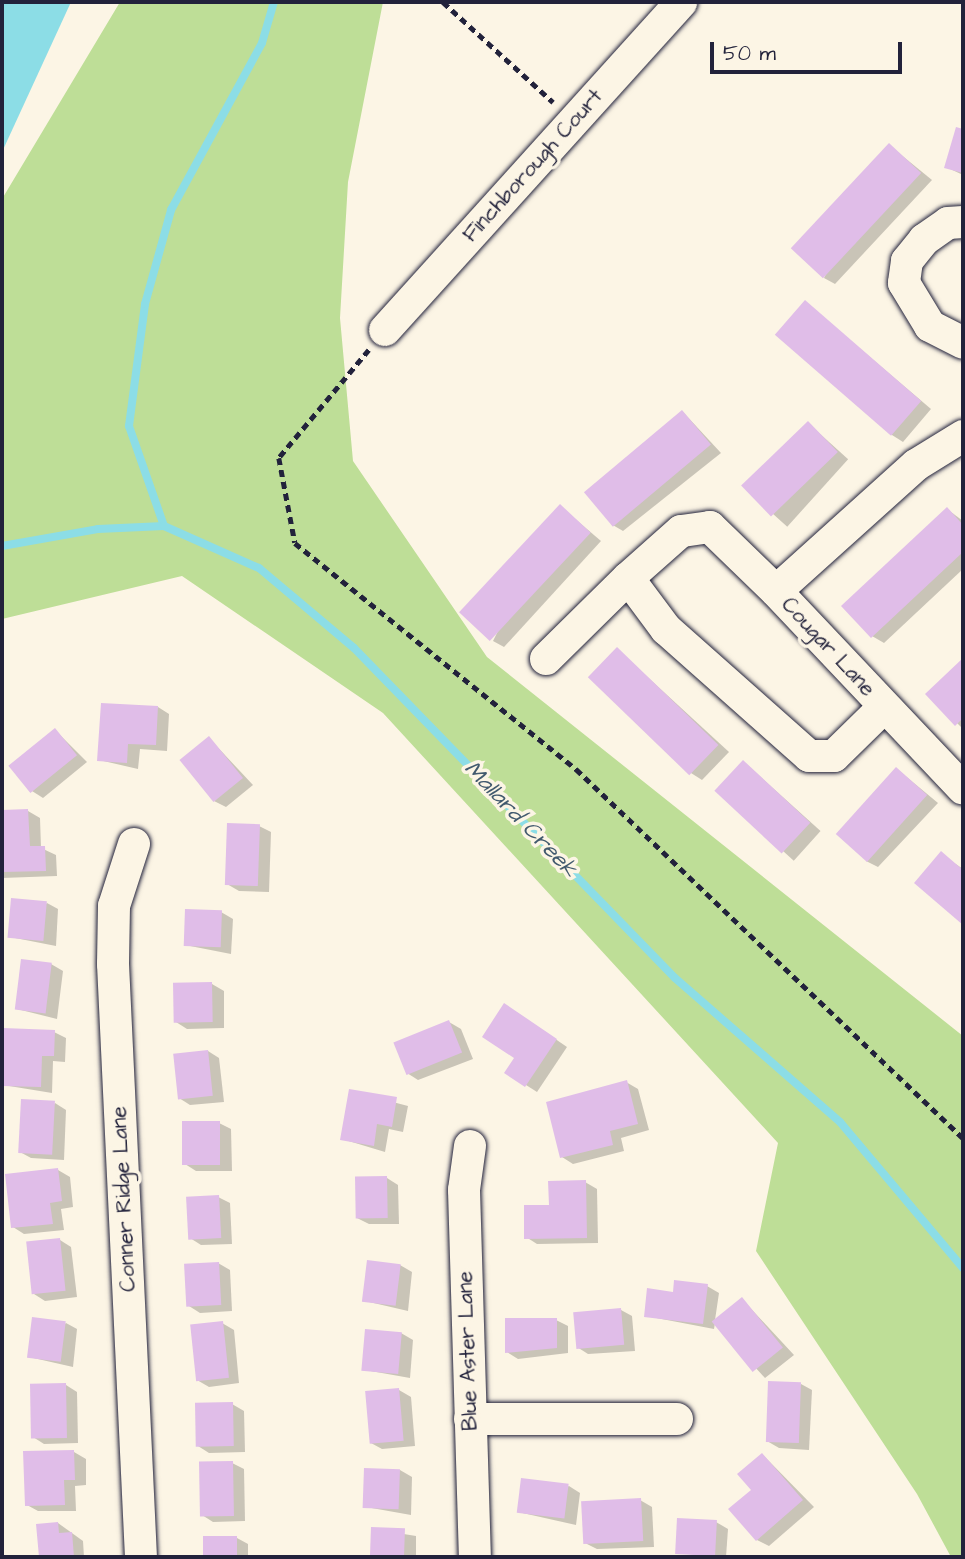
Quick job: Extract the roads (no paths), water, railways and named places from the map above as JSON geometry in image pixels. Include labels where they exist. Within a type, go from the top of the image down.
[{"type":"street","name":"Finchborough Court","points":[[386,330],[681,2]]},
{"type":"street","points":[[963,222],[948,223],[924,240],[907,261],[904,283],[930,326],[963,343]]},
{"type":"street","name":"Cougar Lane","points":[[963,436],[916,465],[776,592],[963,789]]},
{"type":"street","points":[[546,659],[628,578],[681,531],[710,527],[776,592]]},
{"type":"street","points":[[628,578],[666,629],[809,756],[834,757],[884,707]]},
{"type":"street","name":"Conner Ridge Lane","points":[[134,844],[114,906],[113,964],[141,1557]]},
{"type":"street","name":"Blue Aster Lane","points":[[470,1146],[464,1190],[475,1557]]},
{"type":"street","points":[[470,1419],[677,1419]]},
{"type":"water","points":[[2,2],[71,2],[2,152]]},
{"type":"waterway","points":[[164,526],[129,426],[145,304],[171,210],[262,43],[274,2]]},
{"type":"waterway","name":"Mallard Creek","points":[[2,546],[98,529],[164,526],[259,568],[354,648],[675,978],[840,1122],[963,1268]]}]
